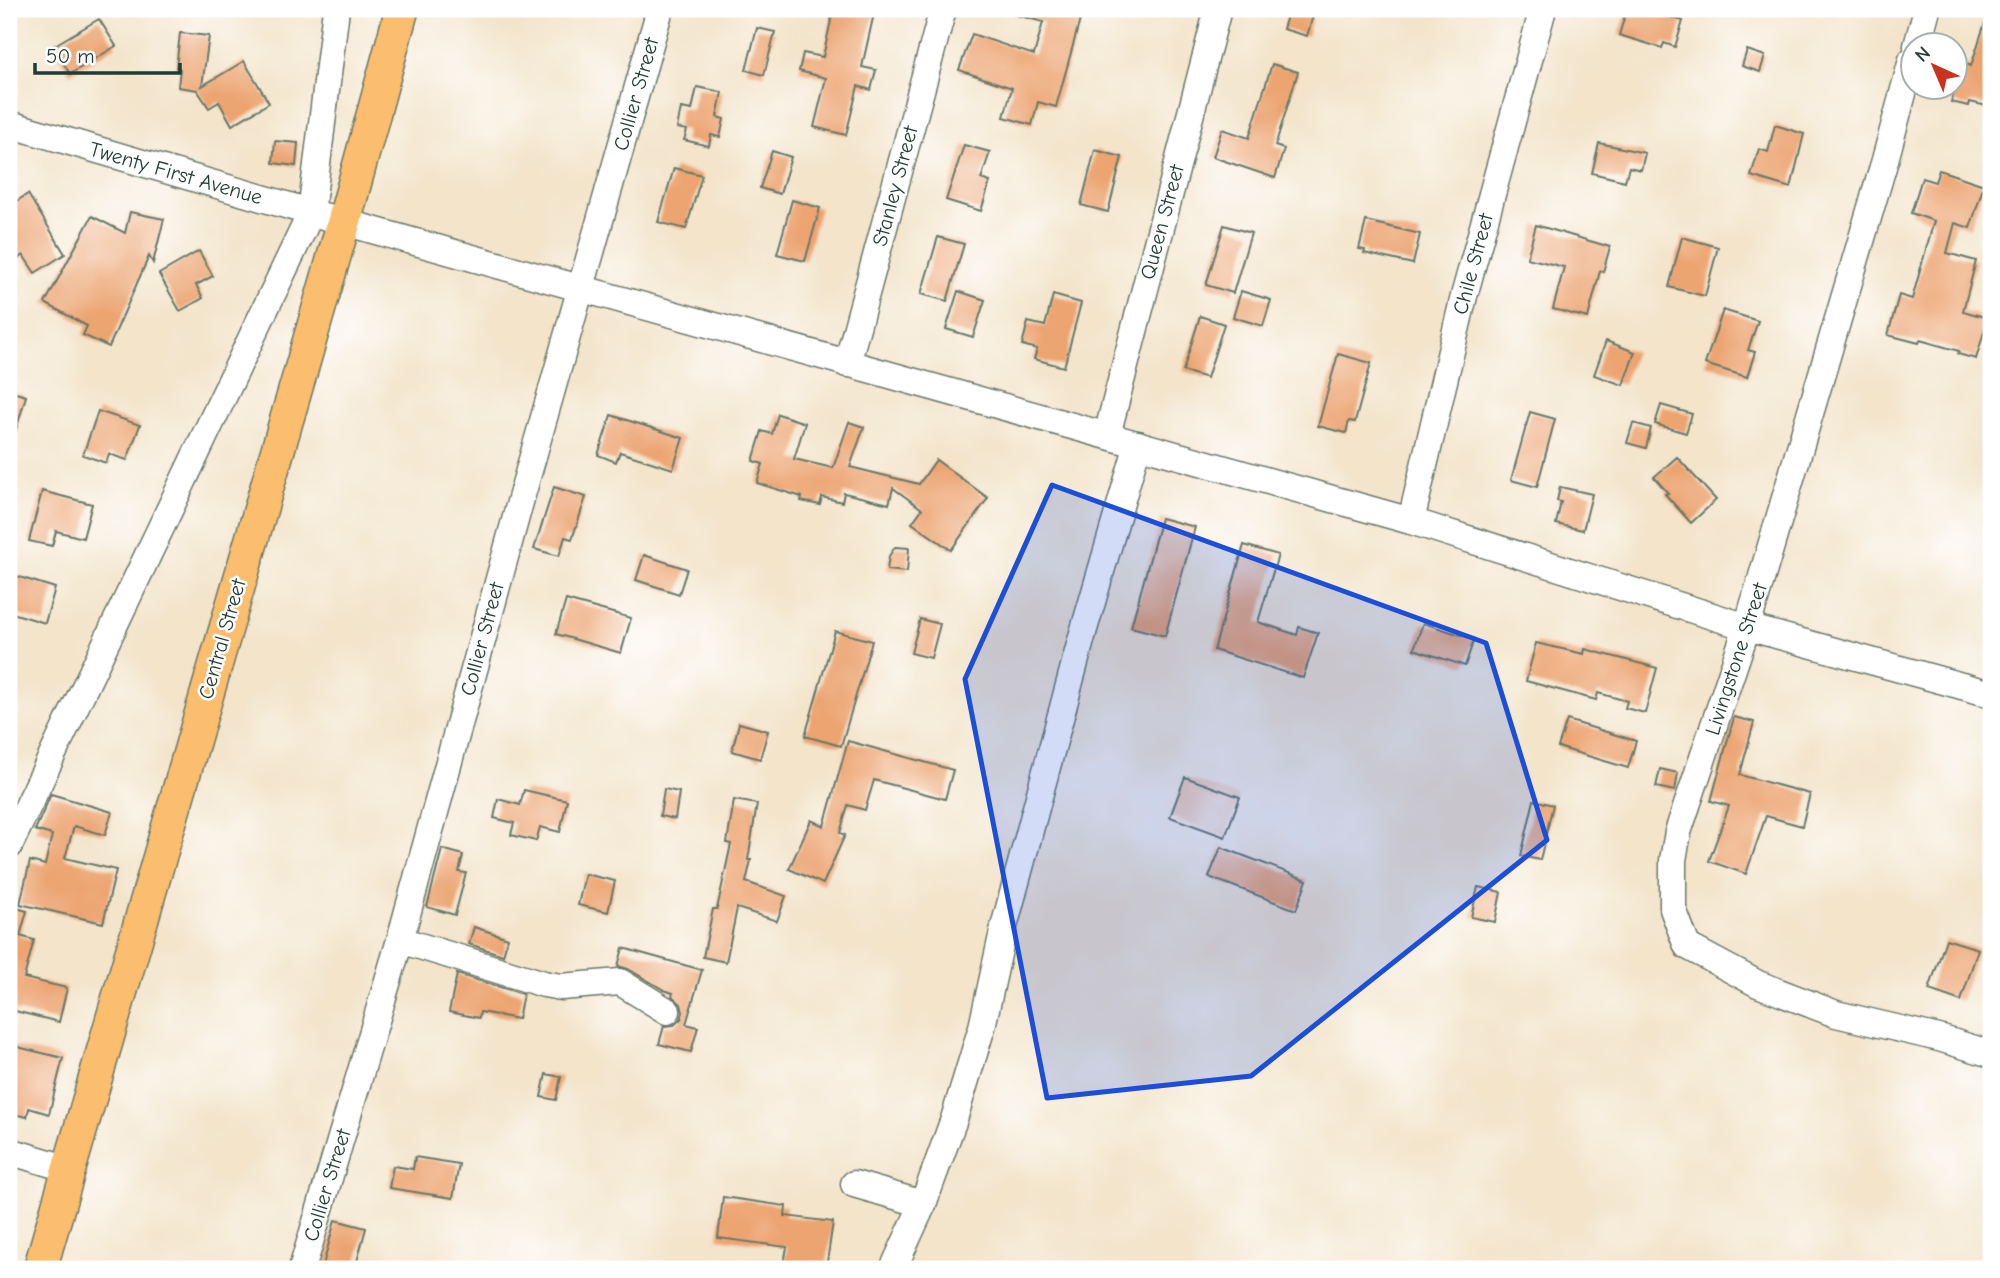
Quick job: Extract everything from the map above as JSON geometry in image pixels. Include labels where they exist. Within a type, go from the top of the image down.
[{"type":"main road","name":"Central Street","points":[[40,1269],[344,222],[402,9]]},
{"type":"street","points":[[9,846],[311,213],[337,9]]},
{"type":"street","name":"Collier Street","points":[[302,1269],[400,940],[522,495],[660,9]]},
{"type":"street","name":"Stanley Street","points":[[847,364],[943,9]]},
{"type":"street","name":"Queen Street","points":[[1107,435],[1218,9]]},
{"type":"street","name":"Chile Street","points":[[1411,521],[1464,296],[1543,9]]},
{"type":"street","points":[[1921,32],[1927,9]]},
{"type":"street","name":"Livingstone Street","points":[[1901,102],[1747,627],[1676,841],[1672,909],[1688,946],[1758,984],[1836,1014],[1939,1038],[1991,1054]]},
{"type":"street","name":"Twenty First Avenue","points":[[9,124],[311,213],[1411,521],[1747,627],[1991,694]]},
{"type":"street","points":[[893,1269],[923,1204],[954,1119],[982,1027],[1004,927],[1083,633],[1138,444]]},
{"type":"street","points":[[400,940],[544,984],[561,987],[620,982],[667,1011]]},
{"type":"street","points":[[9,1151],[69,1169]]},
{"type":"street","points":[[855,1184],[923,1204]]},
{"type":"highlighted area","points":[[1052,485],[1486,643],[1547,840],[1251,1076],[1047,1098],[965,679]]},
{"type":"building","points":[[849,9],[875,9],[862,67],[876,70],[871,90],[858,86],[846,135],[814,127],[826,78],[799,71],[803,53],[823,57],[833,11],[848,14]]},
{"type":"building","points":[[1013,9],[1083,9],[1056,107],[1038,102],[1032,125],[1004,117],[1012,88],[959,70],[972,34],[1034,55],[1043,22],[1013,14]]},
{"type":"building","points":[[1289,9],[1315,9],[1307,36],[1283,29]]},
{"type":"building","points":[[1627,9],[1645,9],[1683,21],[1675,47],[1664,43],[1662,48],[1619,35]]},
{"type":"building","points":[[1988,13],[1991,13],[1991,107],[1970,102],[1969,106],[1951,102],[1968,102],[1968,65],[1971,66]]},
{"type":"building","points":[[99,19],[116,46],[70,74],[53,46]]},
{"type":"building","points":[[757,28],[775,32],[764,75],[746,70]]},
{"type":"building","points":[[180,33],[209,36],[202,86],[244,61],[269,103],[232,125],[219,102],[209,108],[197,90],[178,87],[180,69],[176,68]]},
{"type":"building","points":[[1747,50],[1765,56],[1760,72],[1742,66]]},
{"type":"building","points":[[1272,64],[1298,72],[1275,146],[1284,149],[1275,178],[1213,157],[1222,129],[1249,138]]},
{"type":"building","points":[[697,87],[722,92],[717,117],[724,119],[720,137],[711,135],[709,146],[684,140],[687,130],[677,128],[681,108],[692,110]]},
{"type":"building","points":[[1775,125],[1804,134],[1791,188],[1751,176],[1759,149],[1768,152]]},
{"type":"building","points":[[275,141],[298,143],[296,166],[273,163]]},
{"type":"building","points":[[1599,143],[1645,153],[1641,170],[1629,167],[1625,181],[1592,173]]},
{"type":"building","points":[[964,145],[990,152],[981,179],[990,182],[981,211],[946,200]]},
{"type":"building","points":[[1095,150],[1122,157],[1108,212],[1081,205]]},
{"type":"building","points":[[772,151],[791,157],[780,194],[760,188]]},
{"type":"building","points":[[674,168],[702,175],[686,229],[658,222]]},
{"type":"building","points":[[1939,170],[1984,185],[1970,228],[1955,223],[1947,253],[1976,261],[1963,311],[1988,318],[1976,359],[1958,354],[1959,351],[1920,340],[1919,343],[1888,335],[1899,295],[1912,299],[1934,221],[1911,213],[1922,178],[1935,182]]},
{"type":"building","points":[[28,194],[65,254],[35,273],[23,255],[14,262],[9,253],[9,206]]},
{"type":"building","points":[[792,200],[820,208],[805,261],[777,254]]},
{"type":"building","points":[[130,212],[164,219],[153,263],[149,256],[109,347],[83,335],[87,326],[45,303],[92,216],[125,233]]},
{"type":"building","points":[[1366,221],[1420,234],[1413,264],[1364,253],[1365,250],[1359,249]]},
{"type":"building","points":[[1224,225],[1251,233],[1233,293],[1206,285]]},
{"type":"building","points":[[1536,225],[1610,247],[1603,272],[1600,271],[1588,318],[1553,309],[1564,267],[1527,258]]},
{"type":"building","points":[[938,237],[964,244],[947,301],[921,294]]},
{"type":"building","points":[[1682,237],[1718,247],[1705,296],[1669,287]]},
{"type":"building","points":[[199,251],[213,276],[196,285],[203,298],[180,311],[159,274]]},
{"type":"building","points":[[958,291],[985,300],[973,337],[946,329]]},
{"type":"building","points":[[1241,291],[1271,300],[1263,326],[1233,317]]},
{"type":"building","points":[[1053,295],[1081,303],[1064,367],[1034,359],[1037,349],[1022,345],[1028,322],[1045,326]]},
{"type":"building","points":[[1723,310],[1758,321],[1748,350],[1755,352],[1747,377],[1705,364]]},
{"type":"building","points":[[1200,316],[1224,324],[1207,378],[1183,371]]},
{"type":"building","points":[[1606,341],[1635,352],[1623,385],[1594,375]]},
{"type":"building","points":[[1338,354],[1371,363],[1355,422],[1349,421],[1346,433],[1318,426]]},
{"type":"building","points":[[9,391],[26,396],[13,440],[9,440]]},
{"type":"building","points":[[1661,405],[1692,414],[1686,433],[1655,424]]},
{"type":"building","points":[[98,411],[140,425],[127,460],[109,454],[106,463],[83,455]]},
{"type":"building","points":[[1530,412],[1555,419],[1537,487],[1511,480]]},
{"type":"building","points":[[778,414],[805,423],[794,459],[833,468],[849,422],[864,427],[850,467],[919,484],[936,460],[988,498],[951,550],[912,523],[922,509],[893,488],[889,504],[844,493],[842,502],[822,497],[820,505],[801,501],[802,497],[757,483],[763,464],[753,461],[762,431],[772,434]]},
{"type":"building","points":[[611,415],[683,438],[673,469],[620,452],[616,462],[598,455]]},
{"type":"building","points":[[1633,423],[1651,428],[1646,448],[1627,443]]},
{"type":"building","points":[[1677,457],[1716,500],[1691,523],[1654,477]]},
{"type":"building","points":[[554,487],[586,497],[572,539],[565,537],[559,556],[534,549]]},
{"type":"building","points":[[1560,487],[1592,494],[1583,530],[1556,524],[1561,502],[1557,501]]},
{"type":"building","points":[[42,491],[92,504],[83,538],[56,531],[52,546],[29,541]]},
{"type":"building","points":[[1161,518],[1195,527],[1165,636],[1131,627]]},
{"type":"building","points":[[1244,545],[1278,555],[1258,622],[1297,635],[1299,627],[1318,633],[1303,678],[1214,650]]},
{"type":"building","points":[[895,547],[909,548],[907,572],[887,570],[889,556]]},
{"type":"building","points":[[644,555],[687,569],[679,594],[636,580]]},
{"type":"building","points":[[13,575],[55,588],[45,623],[9,612],[9,590]]},
{"type":"building","points":[[566,600],[631,618],[621,653],[556,634]]},
{"type":"building","points":[[920,619],[940,624],[931,658],[911,653]]},
{"type":"building","points":[[1423,623],[1474,639],[1465,666],[1414,649]]},
{"type":"building","points":[[835,631],[872,641],[841,746],[805,736]]},
{"type":"building","points":[[1536,643],[1584,654],[1585,649],[1657,668],[1645,713],[1625,708],[1627,701],[1598,693],[1596,700],[1526,681]]},
{"type":"building","points":[[1734,717],[1754,722],[1740,775],[1810,794],[1802,826],[1766,816],[1746,874],[1709,861],[1729,806],[1711,801]]},
{"type":"building","points":[[1567,720],[1636,741],[1628,768],[1558,747]]},
{"type":"building","points":[[739,723],[768,731],[760,759],[732,751]]},
{"type":"building","points":[[848,741],[953,770],[945,799],[874,780],[865,810],[848,805],[840,833],[845,835],[823,884],[789,869],[811,820],[824,826]]},
{"type":"building","points":[[1660,769],[1678,773],[1675,791],[1656,787]]},
{"type":"building","points":[[1185,777],[1240,797],[1225,837],[1170,817]]},
{"type":"building","points":[[664,789],[679,792],[675,819],[660,816]]},
{"type":"building","points":[[524,790],[567,800],[560,832],[540,827],[536,841],[511,835],[514,823],[494,818],[498,799],[520,805]]},
{"type":"building","points":[[51,794],[112,812],[105,835],[74,826],[65,858],[116,870],[103,923],[20,904],[30,861],[45,865],[52,835],[35,830]]},
{"type":"building","points":[[734,800],[757,804],[746,882],[786,896],[777,921],[737,908],[726,962],[703,957],[731,844],[727,843]]},
{"type":"building","points":[[1534,800],[1553,805],[1540,860],[1521,856]]},
{"type":"building","points":[[1221,847],[1307,880],[1296,910],[1209,877]]},
{"type":"building","points":[[442,849],[463,855],[459,872],[466,873],[455,915],[427,907]]},
{"type":"building","points":[[585,874],[615,881],[608,912],[578,905]]},
{"type":"building","points":[[1478,887],[1501,892],[1495,922],[1471,917]]},
{"type":"building","points":[[9,906],[27,911],[20,936],[34,940],[24,978],[67,988],[59,1022],[15,1011],[14,1016],[9,1015]]},
{"type":"building","points":[[474,927],[508,938],[503,955],[469,944]]},
{"type":"building","points":[[1946,939],[1978,949],[1961,1001],[1929,990]]},
{"type":"building","points":[[623,948],[702,970],[686,1024],[698,1027],[691,1052],[659,1044],[664,1026],[674,1025],[681,1019],[681,1004],[672,996],[673,993],[618,966]]},
{"type":"building","points":[[457,974],[523,994],[518,1019],[480,1012],[479,1018],[449,1012]]},
{"type":"building","points":[[9,1045],[63,1058],[49,1114],[29,1108],[27,1117],[9,1113]]},
{"type":"building","points":[[546,1074],[561,1077],[556,1100],[541,1097]]},
{"type":"building","points":[[415,1157],[459,1164],[453,1198],[389,1188],[393,1166],[413,1169]]},
{"type":"building","points":[[723,1197],[786,1206],[785,1216],[833,1222],[826,1269],[783,1269],[787,1247],[718,1238]]},
{"type":"building","points":[[335,1220],[366,1228],[355,1269],[322,1269]]},
{"type":"waterway","points":[[1972,1268],[1991,1262]]}]
